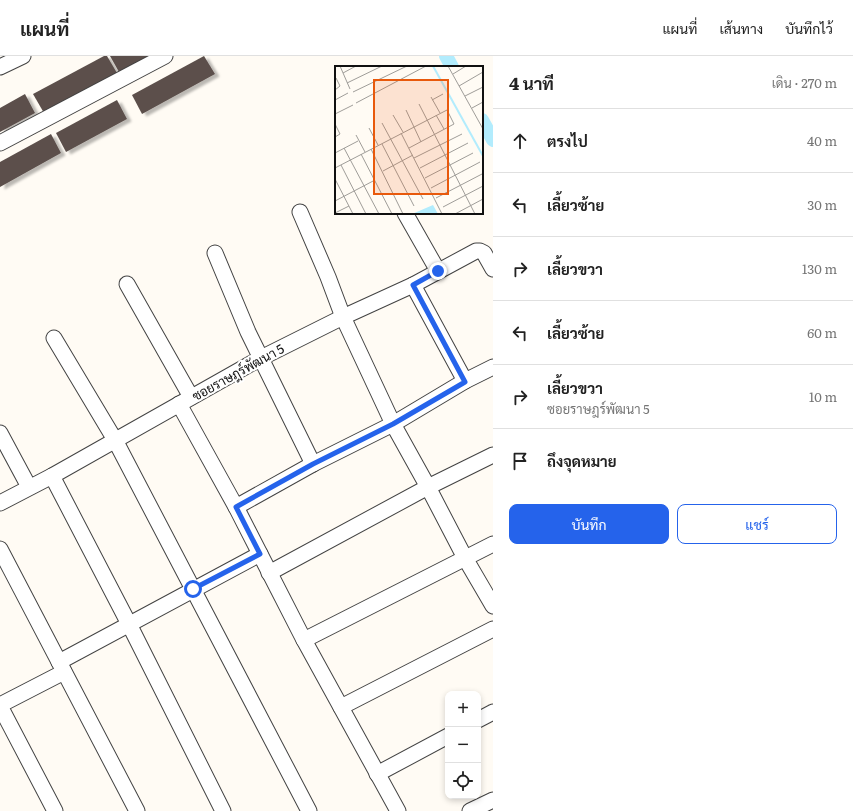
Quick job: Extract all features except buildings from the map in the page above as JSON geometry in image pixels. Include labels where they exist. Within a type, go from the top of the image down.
[{"type":"street","points":[[0,67],[23,56]]},
{"type":"street","points":[[0,143],[166,56]]},
{"type":"street","points":[[300,212],[328,277],[343,317],[393,424],[465,558],[493,606]]},
{"type":"street","points":[[406,214],[438,271]]},
{"type":"street","name":"ซอยราษฎร์พัฒนา 5","points":[[0,503],[52,476],[261,358],[480,251],[484,252],[493,269]]},
{"type":"street","points":[[215,252],[248,332],[313,464]]},
{"type":"street","points":[[127,284],[236,507],[304,640],[398,811]]},
{"type":"street","points":[[413,285],[465,382]]},
{"type":"street","points":[[54,338],[115,440],[309,811]]},
{"type":"street","points":[[236,507],[313,464],[393,424],[493,367]]},
{"type":"street","points":[[0,433],[29,487]]},
{"type":"street","points":[[270,573],[428,487],[493,455]]},
{"type":"street","points":[[52,476],[129,624],[223,811]]},
{"type":"street","points":[[304,640],[493,544]]},
{"type":"street","points":[[0,549],[137,811]]},
{"type":"street","points":[[55,811],[4,722],[0,705],[129,624],[260,554]]},
{"type":"street","points":[[341,707],[493,629]]},
{"type":"street","points":[[481,718],[493,712]]},
{"type":"street","points":[[377,774],[445,738]]},
{"type":"street","points":[[470,811],[493,800]]},
{"type":"waterway","points":[[446,56],[451,66]]},
{"type":"waterway","points":[[483,122],[493,140]]},
{"type":"route","points":[[193,589],[260,554],[236,507],[313,464],[393,424],[465,382],[413,285],[438,271]]}]
